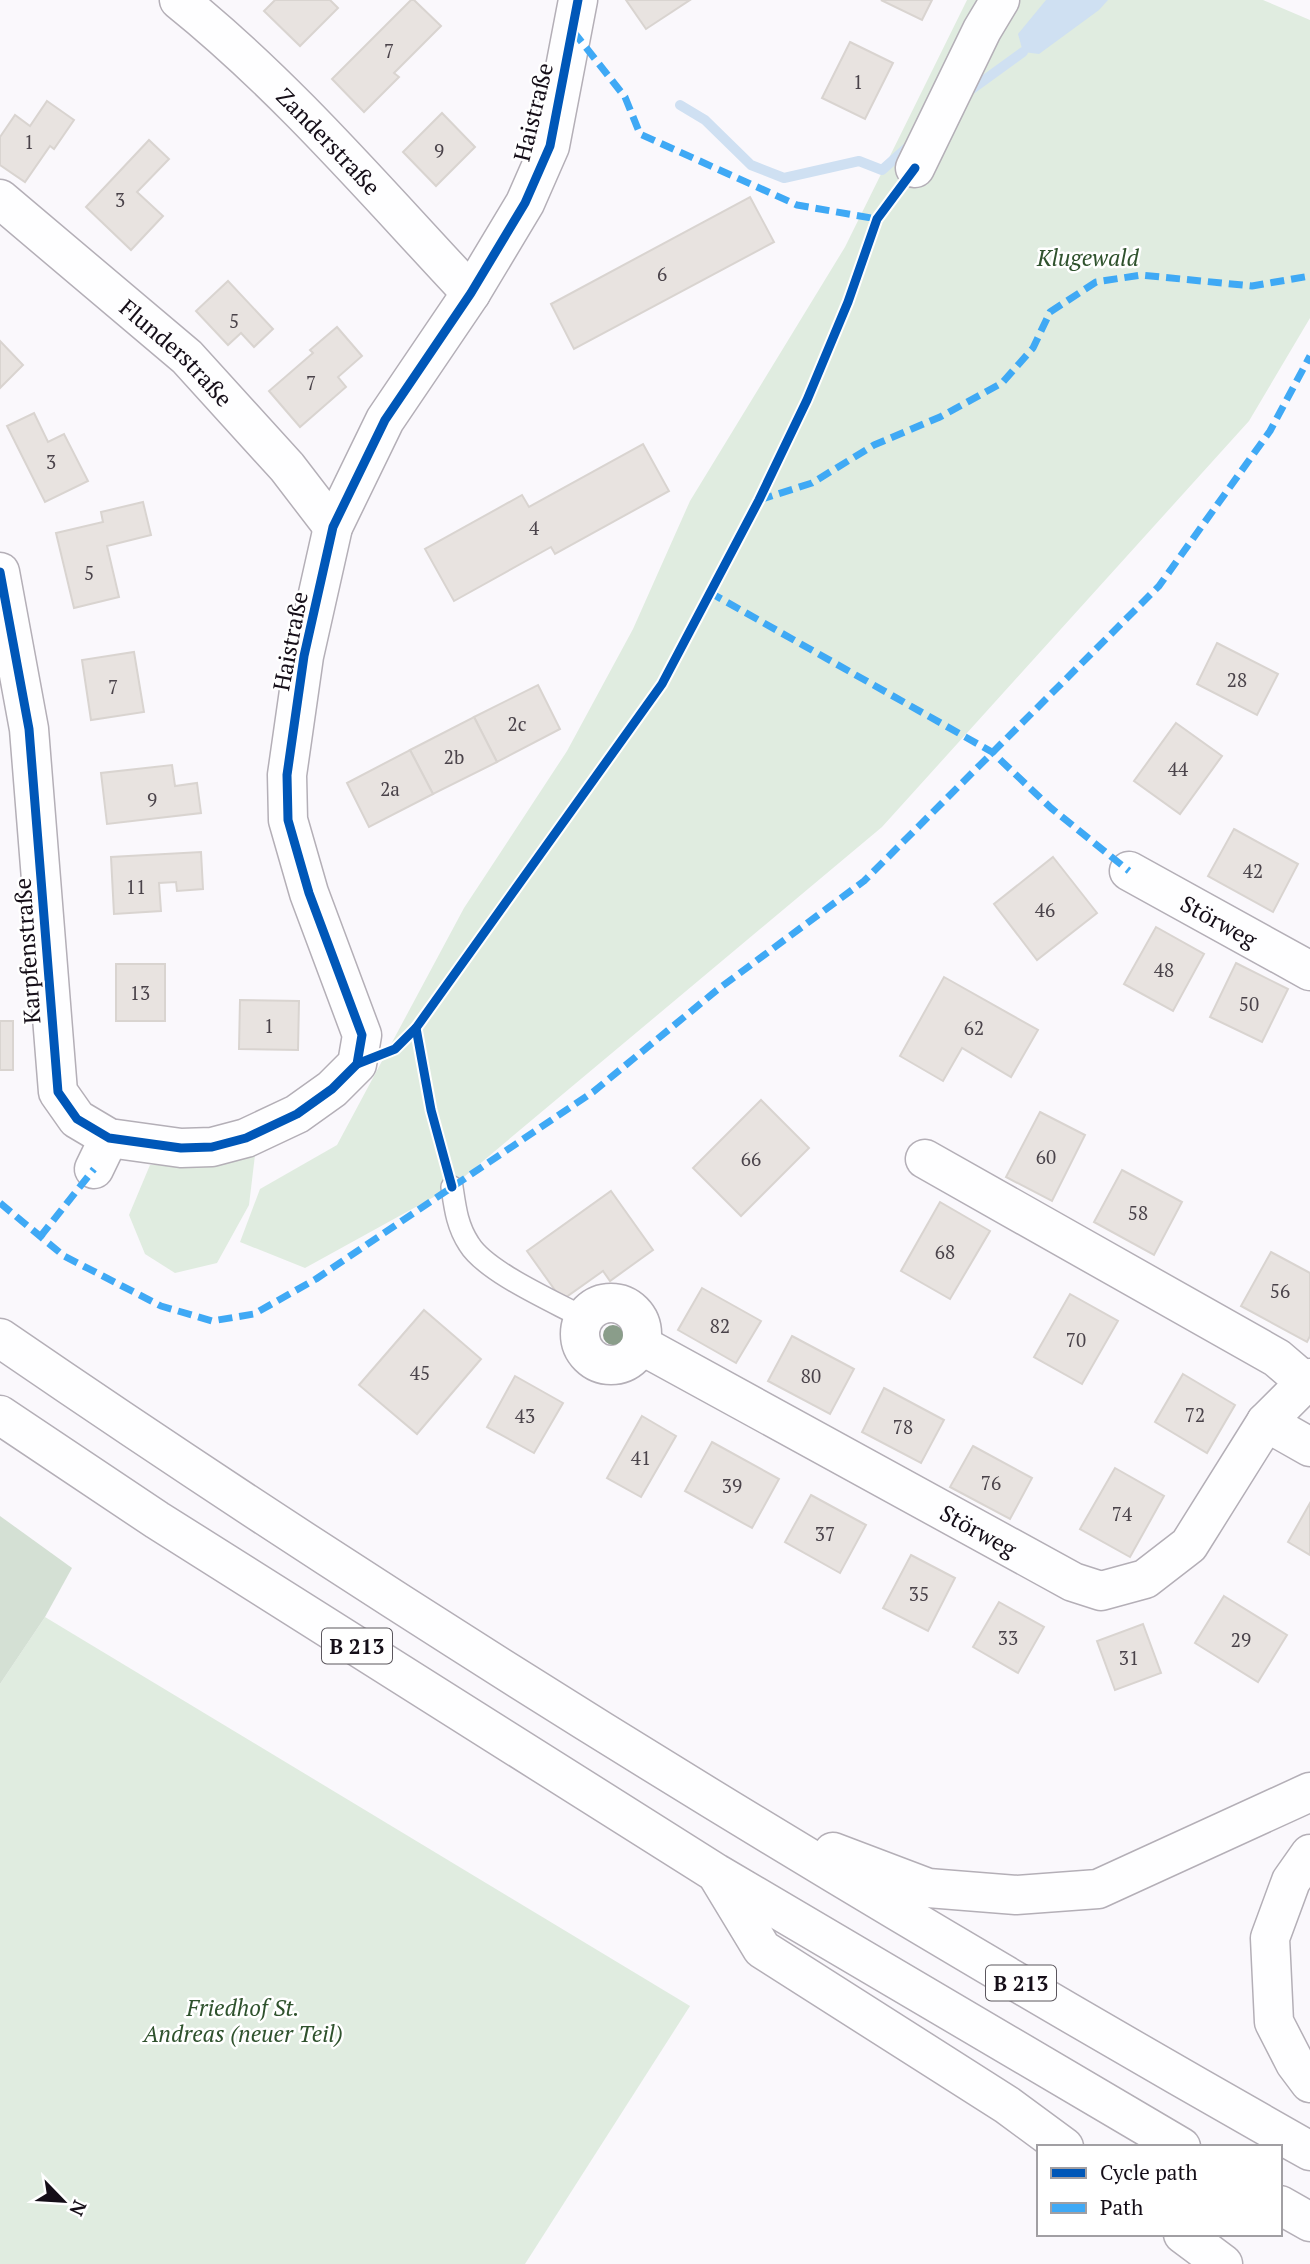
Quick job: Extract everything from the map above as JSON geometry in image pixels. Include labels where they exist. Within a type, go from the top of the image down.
[{"type":"main road","name":"Zanderstraße","points":[[179,0],[220,33],[303,115],[471,292]]},
{"type":"main road","name":"Haistraße","points":[[102,1154],[212,1147],[246,1138],[297,1114],[331,1089],[357,1065],[362,1035],[309,893],[288,820],[287,775],[304,656],[332,527],[385,420],[471,292],[526,203],[550,146],[578,0]]},
{"type":"main road","points":[[915,168],[982,30],[1000,0]]},
{"type":"main road","name":"Flunderstraße","points":[[0,199],[187,357],[286,467],[332,527]]},
{"type":"main road","name":"Karpfenstraße","points":[[0,572],[29,729],[58,1092],[102,1154]]},
{"type":"main road","name":"Störweg","points":[[1129,871],[1310,971]]},
{"type":"main road","name":"Störweg","points":[[583,1318],[579,1335],[584,1352],[598,1363],[615,1367],[631,1360],[641,1345],[1073,1581],[1101,1591],[1145,1579],[1189,1545],[1266,1422],[1308,1380],[1277,1358],[925,1159]]},
{"type":"main road","name":"B 213","points":[[0,1338],[189,1468],[734,1814],[1177,2076],[1310,2151]]},
{"type":"main road","name":"B 213","points":[[0,1415],[157,1520],[716,1873],[1178,2145]]},
{"type":"main road","points":[[1266,1422],[1310,1447]]},
{"type":"main road","name":"B 213","points":[[734,1814],[928,1888],[1016,1895],[1098,1889],[1310,1792]]},
{"type":"main road","points":[[1310,1854],[1291,1881],[1270,1938],[1274,2022],[1310,2083]]},
{"type":"main road","name":"B 213","points":[[716,1873],[762,1949],[1007,2105],[1061,2145]]},
{"type":"main road","points":[[1282,2206],[1310,2222]]},
{"type":"main road","points":[[1186,2236],[1223,2264]]},
{"type":"lane","points":[[452,1186],[457,1222],[469,1246],[493,1267],[583,1318]]},
{"type":"green space","name":"Klugewald","points":[[967,0],[1263,0],[1310,20],[1310,318],[1249,421],[882,827],[452,1187],[305,1268],[240,1242],[260,1189],[337,1145],[464,908],[567,751],[633,629],[690,501],[845,247]]},
{"type":"green space","points":[[255,1155],[249,1205],[217,1263],[175,1273],[145,1254],[129,1215],[150,1165],[219,1164]]},
{"type":"green space","name":"Friedhof St. Andreas (neuer Teil)","points":[[45,1617],[690,2006],[525,2264],[0,2264],[0,1684]]},
{"type":"shaded area","points":[[0,1516],[72,1568],[45,1617],[0,1684]]},
{"type":"water","points":[[1046,0],[1108,0],[1099,10],[1039,54],[1023,52],[1018,34]]},
{"type":"building","points":[[275,0],[330,0],[338,8],[300,46],[264,11]]},
{"type":"building","points":[[411,0],[441,26],[394,73],[399,77],[364,112],[332,79]]},
{"type":"building","points":[[626,0],[690,0],[646,29]]},
{"type":"building","points":[[881,0],[932,0],[922,20]]},
{"type":"building","points":[[850,42],[893,63],[865,119],[822,98]]},
{"type":"building","points":[[47,101],[74,120],[54,149],[50,146],[25,182],[0,165],[0,137],[15,115],[30,126]]},
{"type":"building","points":[[442,113],[475,147],[436,186],[403,152]]},
{"type":"building","points":[[149,140],[169,159],[137,192],[163,216],[131,250],[86,207]]},
{"type":"building","points":[[750,197],[774,242],[574,349],[551,304]]},
{"type":"building","points":[[228,281],[273,329],[254,347],[241,333],[228,345],[196,311]]},
{"type":"building","points":[[337,327],[362,356],[338,377],[346,387],[300,427],[269,391],[313,353],[310,350]]},
{"type":"building","points":[[0,341],[23,365],[0,388]]},
{"type":"building","points":[[34,413],[48,442],[64,434],[88,481],[45,502],[7,426]]},
{"type":"building","points":[[643,444],[669,491],[555,554],[551,547],[454,601],[425,549],[522,495],[529,507]]},
{"type":"building","points":[[143,502],[151,535],[107,546],[119,597],[74,608],[56,533],[103,522],[101,512]]},
{"type":"building","points":[[1217,643],[1278,674],[1257,715],[1197,684]]},
{"type":"building","points":[[134,652],[144,712],[91,720],[82,660]]},
{"type":"building","points":[[538,685],[560,729],[497,762],[474,717]]},
{"type":"building","points":[[474,717],[497,762],[433,794],[410,750]]},
{"type":"building","points":[[1176,723],[1222,756],[1180,814],[1134,781]]},
{"type":"building","points":[[410,750],[433,794],[369,827],[347,783]]},
{"type":"building","points":[[172,765],[175,786],[197,783],[201,813],[107,824],[101,773]]},
{"type":"building","points":[[1234,829],[1298,864],[1273,912],[1208,876]]},
{"type":"building","points":[[201,852],[203,889],[177,891],[176,882],[159,883],[161,911],[114,914],[111,857]]},
{"type":"building","points":[[1053,857],[1097,913],[1037,960],[994,904]]},
{"type":"building","points":[[1156,927],[1204,954],[1173,1011],[1124,984]]},
{"type":"building","points":[[1236,963],[1288,989],[1262,1042],[1210,1017]]},
{"type":"building","points":[[116,964],[165,964],[165,1021],[116,1021]]},
{"type":"building","points":[[944,977],[1038,1030],[1011,1077],[962,1048],[943,1081],[900,1056]]},
{"type":"building","points":[[240,1000],[299,1001],[298,1050],[239,1049]]},
{"type":"building","points":[[0,1021],[13,1021],[13,1070],[0,1070]]},
{"type":"building","points":[[761,1100],[809,1148],[741,1216],[693,1168]]},
{"type":"building","points":[[1040,1112],[1085,1135],[1052,1201],[1006,1177]]},
{"type":"building","points":[[1122,1170],[1182,1202],[1154,1255],[1094,1222]]},
{"type":"building","points":[[611,1191],[653,1250],[610,1281],[603,1271],[562,1300],[527,1251]]},
{"type":"building","points":[[940,1202],[990,1231],[950,1299],[901,1271]]},
{"type":"building","points":[[1271,1252],[1310,1273],[1310,1336],[1307,1342],[1241,1306]]},
{"type":"building","points":[[702,1288],[761,1321],[736,1363],[678,1330]]},
{"type":"building","points":[[1070,1294],[1118,1321],[1082,1384],[1034,1357]]},
{"type":"building","points":[[424,1310],[481,1359],[417,1434],[359,1385]]},
{"type":"building","points":[[792,1336],[854,1369],[830,1414],[768,1381]]},
{"type":"building","points":[[1183,1374],[1235,1405],[1207,1453],[1155,1422]]},
{"type":"building","points":[[515,1376],[563,1403],[534,1453],[487,1427]]},
{"type":"building","points":[[884,1388],[944,1420],[921,1463],[862,1432]]},
{"type":"building","points":[[642,1416],[676,1436],[641,1497],[607,1478]]},
{"type":"building","points":[[712,1442],[779,1479],[752,1528],[685,1491]]},
{"type":"building","points":[[973,1446],[1032,1478],[1010,1519],[950,1487]]},
{"type":"building","points":[[1115,1468],[1164,1496],[1130,1557],[1080,1529]]},
{"type":"building","points":[[811,1495],[866,1525],[840,1573],[785,1542]]},
{"type":"building","points":[[1310,1503],[1310,1555],[1288,1542]]},
{"type":"building","points":[[911,1555],[955,1578],[928,1631],[883,1608]]},
{"type":"building","points":[[1224,1596],[1287,1635],[1258,1682],[1195,1643]]},
{"type":"building","points":[[999,1602],[1044,1627],[1018,1673],[973,1647]]},
{"type":"building","points":[[1143,1624],[1161,1673],[1115,1690],[1097,1641]]},
{"type":"waterway","points":[[972,89],[1023,52]]},
{"type":"waterway","points":[[680,105],[705,120],[751,165],[784,178],[859,161],[882,170],[909,146]]},
{"type":"marked path","points":[[573,31],[625,97],[640,134],[797,205],[877,219]]},
{"type":"marked path","points":[[759,500],[812,483],[874,445],[940,417],[1002,383],[1033,348],[1050,312],[1096,282],[1141,275],[1252,286],[1310,276]]},
{"type":"marked path","points":[[0,1203],[64,1256],[161,1306],[212,1321],[254,1314],[316,1279],[593,1092],[717,990],[864,881],[1159,586],[1270,431],[1310,356]]},
{"type":"marked path","points":[[709,592],[992,752],[1051,808],[1129,871]]},
{"type":"marked path","points":[[40,1237],[94,1169]]},
{"type":"cycle path","points":[[0,572],[29,729],[58,1092],[77,1119],[109,1138],[181,1148],[212,1147],[246,1138],[297,1114],[332,1089],[357,1064],[362,1035],[309,893],[288,820],[287,775],[304,656],[333,527],[385,420],[471,293],[525,203],[550,146],[578,0]]},
{"type":"cycle path","points":[[357,1064],[395,1049],[416,1028],[662,684],[759,500],[807,400],[848,302],[877,219],[915,168]]},
{"type":"cycle path","points":[[416,1028],[431,1110],[452,1187]]}]
